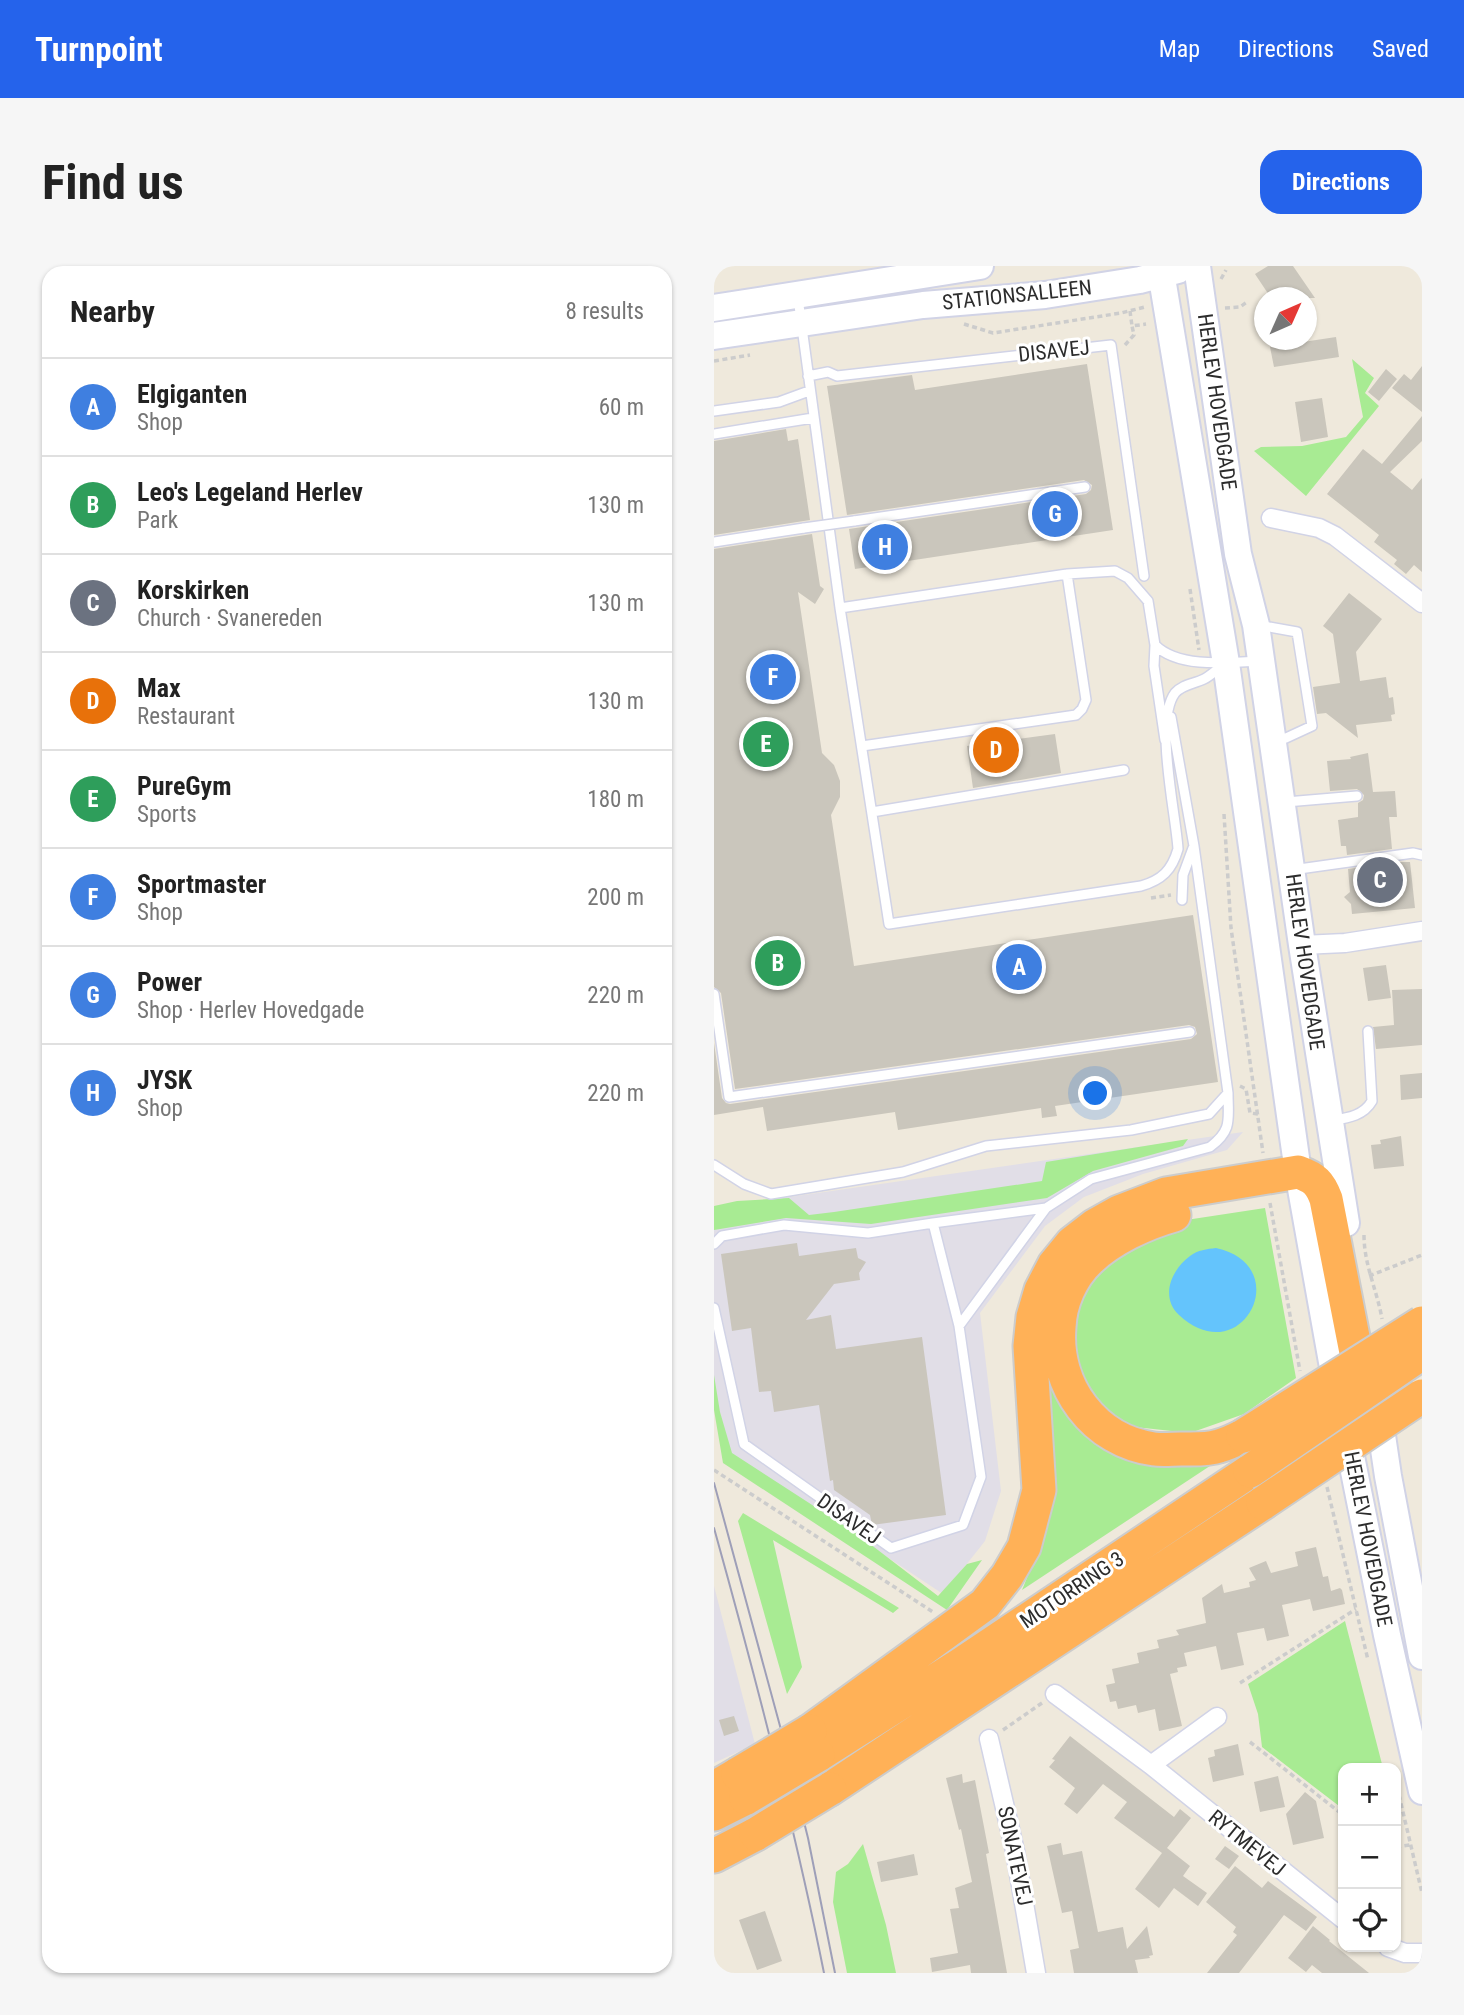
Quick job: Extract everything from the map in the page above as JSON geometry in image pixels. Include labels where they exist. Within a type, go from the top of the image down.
[{"type":"highway","points":[[1315,1181],[1326,1199],[1362,1382],[1377,1402]]},
{"type":"highway","points":[[1315,1181],[1163,1218],[1122,1236],[1088,1260],[1070,1285],[1059,1314],[1057,1345],[1063,1375],[1077,1403],[1099,1425],[1125,1441],[1155,1449],[1216,1447],[1243,1436],[1422,1323]]},
{"type":"highway","points":[[714,1814],[733,1786],[814,1743],[985,1604],[1007,1576],[1024,1547],[1039,1490],[1030,1346],[1032,1317],[1041,1290],[1054,1265],[1072,1243],[1119,1212],[1167,1194],[1315,1181]]},
{"type":"highway","name":"MOTORRING 3","points":[[814,1743],[971,1658],[1422,1353]]},
{"type":"highway","name":"MOTORRING 3","points":[[714,1856],[830,1789],[1422,1396]]},
{"type":"main road","points":[[994,299],[1027,280],[1120,266]]},
{"type":"main road","name":"STATIONSALLEEN","points":[[714,308],[975,267]]},
{"type":"main road","name":"STATIONSALLEEN","points":[[714,337],[923,305],[961,293],[975,267]]},
{"type":"main road","name":"STATIONSALLEEN","points":[[923,305],[956,312],[994,299],[1045,295],[1140,280],[1177,268]]},
{"type":"main road","name":"HERLEV HOVEDGADE","points":[[1177,268],[1152,316],[1226,663],[1315,1181],[1332,1362],[1387,1635],[1410,1793]]},
{"type":"main road","name":"HERLEV HOVEDGADE","points":[[1177,268],[1212,464],[1228,486],[1238,554],[1262,660],[1329,1120],[1315,1181]]},
{"type":"main road","points":[[956,312],[1000,314],[1142,297],[1157,304],[1152,316]]},
{"type":"main road","name":"HERLEV HOVEDGADE","points":[[1377,1402],[1422,1656]]},
{"type":"street","points":[[1271,518],[1319,528],[1335,536],[1422,603]]},
{"type":"street","points":[[1302,946],[1345,943],[1422,931]]},
{"type":"street","name":"RYTMEVEJ","points":[[1055,1694],[1151,1765],[1338,1915]]},
{"type":"street","points":[[1151,1765],[1217,1717]]},
{"type":"street","name":"SONATEVEJ","points":[[989,1740],[1015,1851],[1036,1973]]},
{"type":"street","points":[[1401,1952],[1422,1953]]},
{"type":"lane","points":[[797,294],[809,391],[841,608],[889,924],[1141,886],[1155,882],[1166,874],[1178,849],[1154,666],[1155,645],[1148,601],[1128,578],[1115,571],[1095,571],[841,608]]},
{"type":"lane","name":"DISAVEJ","points":[[808,376],[828,372],[837,376],[1111,345],[1144,576]]},
{"type":"lane","points":[[714,411],[779,402],[809,391]]},
{"type":"lane","points":[[714,434],[813,418]]},
{"type":"lane","points":[[714,542],[1084,487]]},
{"type":"lane","points":[[862,746],[1071,717],[1082,709],[1086,700],[1067,574]]},
{"type":"lane","points":[[1256,625],[1297,632],[1312,726],[1286,738],[1273,740]]},
{"type":"lane","points":[[1155,645],[1165,655],[1180,660],[1226,663],[1262,660]]},
{"type":"lane","points":[[1165,740],[1170,707],[1175,694],[1186,685],[1204,679],[1226,663]]},
{"type":"lane","points":[[959,1326],[1046,1208],[1091,1179],[1210,1147],[1223,1137],[1228,1128],[1228,1093],[1194,846],[1170,707]]},
{"type":"lane","points":[[872,812],[1124,770]]},
{"type":"lane","points":[[1282,803],[1357,796]]},
{"type":"lane","points":[[1182,900],[1183,875],[1194,846]]},
{"type":"lane","points":[[1292,870],[1413,853],[1422,855]]},
{"type":"lane","points":[[714,994],[729,1097],[1190,1032]]},
{"type":"lane","points":[[1329,1120],[1350,1118],[1368,1107],[1372,1101],[1368,1031]]},
{"type":"lane","points":[[714,1165],[744,1184],[771,1194],[903,1172],[986,1146],[1131,1130],[1209,1114],[1228,1093]]},
{"type":"lane","points":[[714,1244],[722,1236],[784,1224],[868,1233],[1046,1208]]},
{"type":"lane","name":"DISAVEJ","points":[[714,1308],[744,1444],[891,1548],[963,1525],[981,1477],[959,1326],[933,1223]]},
{"type":"path","points":[[1220,281],[1226,270]]},
{"type":"path","points":[[1223,309],[1240,307],[1247,302]]},
{"type":"path","points":[[1113,359],[1134,335],[1130,311]]},
{"type":"path","points":[[956,312],[993,333],[1130,311],[1152,316]]},
{"type":"path","points":[[1132,326],[1152,316]]},
{"type":"path","points":[[714,361],[752,354]]},
{"type":"path","points":[[1369,1276],[1422,1255]]},
{"type":"path","points":[[714,1470],[941,1617]]},
{"type":"path","points":[[1240,1683],[1356,1609]]},
{"type":"path","points":[[989,1740],[1055,1694]]},
{"type":"path","points":[[1250,1742],[1338,1811]]},
{"type":"path","points":[[1410,1793],[1410,1844],[1422,1893]]},
{"type":"path","points":[[1401,1846],[1410,1844]]},
{"type":"shaded area","points":[[1243,1132],[1227,1150],[1143,1174],[1084,1197],[1045,1226],[980,1313],[1001,1491],[985,1541],[943,1594],[728,1452],[714,1383],[714,1208]]},
{"type":"shaded area","points":[[714,1586],[755,1744],[714,1763]]},
{"type":"green space","points":[[1352,359],[1374,378],[1365,393],[1379,406],[1306,496],[1254,451],[1261,447],[1302,446],[1346,437],[1363,417]]},
{"type":"green space","points":[[1188,1139],[1183,1146],[1093,1171],[1047,1198],[871,1224],[786,1218],[714,1230],[714,1206],[737,1201],[789,1198],[809,1215],[834,1212],[1042,1181],[1046,1162]]},
{"type":"green space","points":[[1265,1208],[1296,1378],[1244,1414],[1190,1433],[1135,1427],[1098,1406],[1076,1376],[1067,1340],[1078,1291],[1113,1253],[1186,1220]]},
{"type":"green space","points":[[1042,1337],[1092,1436],[1219,1460],[1022,1590],[1040,1546]]},
{"type":"green space","points":[[714,1375],[720,1412],[732,1453],[857,1534],[938,1596],[967,1564],[982,1560],[947,1610],[723,1463],[714,1410]]},
{"type":"green space","points":[[743,1513],[899,1608],[893,1613],[773,1540],[802,1667],[787,1694],[738,1521]]},
{"type":"green space","points":[[1345,1621],[1382,1763],[1338,1763],[1338,1805],[1262,1747],[1258,1714],[1248,1684]]},
{"type":"green space","points":[[863,1844],[886,1925],[896,1973],[847,1973],[833,1902],[836,1872],[848,1864]]},
{"type":"water","points":[[1216,1248],[1240,1258],[1253,1274],[1256,1292],[1251,1310],[1239,1324],[1222,1332],[1202,1330],[1179,1315],[1173,1308],[1169,1292],[1173,1276],[1183,1262],[1196,1252]]},
{"type":"building","points":[[1268,266],[1293,266],[1307,287],[1264,287],[1255,274]]},
{"type":"building","points":[[1336,337],[1339,357],[1274,367],[1271,350],[1317,350],[1317,340]]},
{"type":"building","points":[[1087,364],[1113,530],[855,569],[849,529],[1086,494],[1092,485],[1084,480],[847,515],[827,386],[912,375],[915,390]]},
{"type":"building","points":[[1422,366],[1422,412],[1392,388],[1404,374],[1411,380]]},
{"type":"building","points":[[1386,369],[1397,379],[1379,401],[1368,392]]},
{"type":"building","points":[[1322,398],[1328,437],[1301,442],[1295,402]]},
{"type":"building","points":[[1422,416],[1422,441],[1390,472],[1412,490],[1422,478],[1422,572],[1414,565],[1406,574],[1394,564],[1397,560],[1374,542],[1379,535],[1327,494],[1363,449],[1382,464]]},
{"type":"building","points":[[786,429],[788,441],[798,439],[810,520],[714,535],[714,441]]},
{"type":"building","points":[[812,534],[820,586],[824,589],[815,604],[798,592],[822,753],[834,765],[840,781],[840,797],[831,815],[854,966],[1193,915],[1218,1082],[1055,1106],[1057,1116],[1042,1118],[1041,1108],[898,1130],[895,1112],[767,1131],[763,1107],[714,1115],[714,1043],[722,1098],[730,1104],[1191,1039],[1197,1034],[1195,1027],[1189,1025],[735,1089],[721,993],[714,987],[714,549]]},
{"type":"building","points":[[1349,593],[1382,619],[1356,652],[1360,681],[1386,677],[1395,714],[1391,715],[1392,721],[1356,725],[1358,738],[1326,713],[1317,714],[1313,687],[1340,683],[1333,634],[1323,626]]},
{"type":"building","points":[[1055,734],[1061,773],[973,788],[967,746]]},
{"type":"building","points":[[1368,753],[1373,792],[1395,791],[1397,817],[1389,817],[1392,849],[1347,855],[1346,846],[1341,846],[1338,820],[1358,817],[1358,803],[1363,800],[1364,795],[1357,789],[1330,791],[1327,761],[1351,759],[1350,757]]},
{"type":"building","points":[[1410,862],[1415,908],[1352,914],[1351,904],[1344,897],[1350,892],[1348,869]]},
{"type":"building","points":[[1386,965],[1391,998],[1368,1001],[1363,968]]},
{"type":"building","points":[[1422,989],[1422,1045],[1376,1049],[1373,1027],[1394,1025],[1392,990]]},
{"type":"building","points":[[1422,1073],[1422,1098],[1401,1100],[1400,1075]]},
{"type":"building","points":[[1401,1136],[1404,1166],[1374,1169],[1371,1145],[1381,1144],[1380,1140]]},
{"type":"building","points":[[797,1243],[799,1256],[856,1248],[858,1258],[866,1262],[859,1273],[860,1280],[834,1284],[806,1320],[831,1315],[836,1349],[922,1337],[946,1515],[872,1525],[870,1515],[834,1490],[833,1480],[830,1481],[819,1405],[774,1412],[771,1391],[759,1392],[751,1328],[732,1331],[721,1254]]},
{"type":"building","points":[[1316,1547],[1323,1577],[1328,1576],[1331,1591],[1340,1588],[1342,1590],[1345,1604],[1313,1611],[1310,1599],[1282,1605],[1289,1636],[1267,1641],[1264,1628],[1237,1633],[1244,1665],[1221,1670],[1216,1646],[1184,1653],[1187,1666],[1177,1668],[1178,1672],[1170,1674],[1182,1726],[1159,1731],[1155,1709],[1138,1713],[1136,1705],[1118,1709],[1116,1701],[1110,1702],[1106,1685],[1115,1683],[1112,1669],[1139,1663],[1137,1653],[1159,1648],[1157,1640],[1179,1635],[1176,1630],[1206,1623],[1202,1598],[1222,1584],[1224,1593],[1250,1587],[1249,1582],[1256,1580],[1249,1568],[1266,1561],[1271,1573],[1298,1566],[1295,1552]]},
{"type":"building","points":[[734,1716],[739,1731],[724,1736],[719,1720]]},
{"type":"building","points":[[1070,1736],[1174,1817],[1180,1809],[1191,1818],[1167,1848],[1190,1866],[1183,1876],[1207,1893],[1198,1906],[1174,1888],[1159,1908],[1135,1889],[1162,1853],[1114,1818],[1127,1802],[1103,1784],[1077,1814],[1064,1804],[1075,1788],[1049,1767]]},
{"type":"building","points":[[1238,1744],[1244,1775],[1213,1782],[1208,1758],[1215,1756],[1214,1750]]},
{"type":"building","points":[[962,1774],[963,1783],[975,1780],[1007,1973],[971,1973],[970,1965],[932,1972],[930,1958],[958,1953],[950,1909],[959,1908],[955,1888],[972,1882],[961,1829],[959,1830],[946,1778]]},
{"type":"building","points":[[1278,1776],[1285,1807],[1260,1812],[1254,1782]]},
{"type":"building","points":[[1305,1792],[1316,1801],[1324,1838],[1293,1845],[1286,1814]]},
{"type":"building","points":[[1061,1843],[1063,1855],[1082,1851],[1098,1932],[1123,1927],[1127,1949],[1147,1926],[1153,1955],[1135,1960],[1138,1973],[1074,1973],[1070,1950],[1079,1948],[1072,1911],[1062,1913],[1047,1846]]},
{"type":"building","points":[[1225,1846],[1239,1856],[1229,1869],[1215,1859]]},
{"type":"building","points":[[914,1854],[918,1875],[881,1882],[877,1862]]},
{"type":"building","points":[[1235,1866],[1262,1888],[1268,1881],[1317,1917],[1306,1931],[1284,1915],[1239,1973],[1207,1973],[1237,1935],[1233,1932],[1236,1927],[1206,1902]]},
{"type":"building","points":[[765,1911],[782,1961],[757,1970],[739,1920]]},
{"type":"building","points":[[1313,1926],[1338,1948],[1338,1952],[1343,1952],[1369,1973],[1322,1973],[1312,1965],[1306,1972],[1288,1958]]},
{"type":"tram line","points":[[714,1483],[808,1838],[835,1973]]},
{"type":"tram line","points":[[714,1528],[773,1749],[824,1973]]},
{"type":"place","name":"Power","points":[[1055,514]]},
{"type":"place","name":"JYSK","points":[[885,547]]},
{"type":"place","name":"Sportmaster","points":[[773,677]]},
{"type":"place","name":"PureGym","points":[[766,744]]},
{"type":"place","name":"Max","points":[[996,750]]},
{"type":"place","name":"Korskirken","points":[[1380,880]]},
{"type":"place","name":"Leo's Legeland Herlev","points":[[778,963]]},
{"type":"place","name":"Elgiganten","points":[[1019,967]]}]
